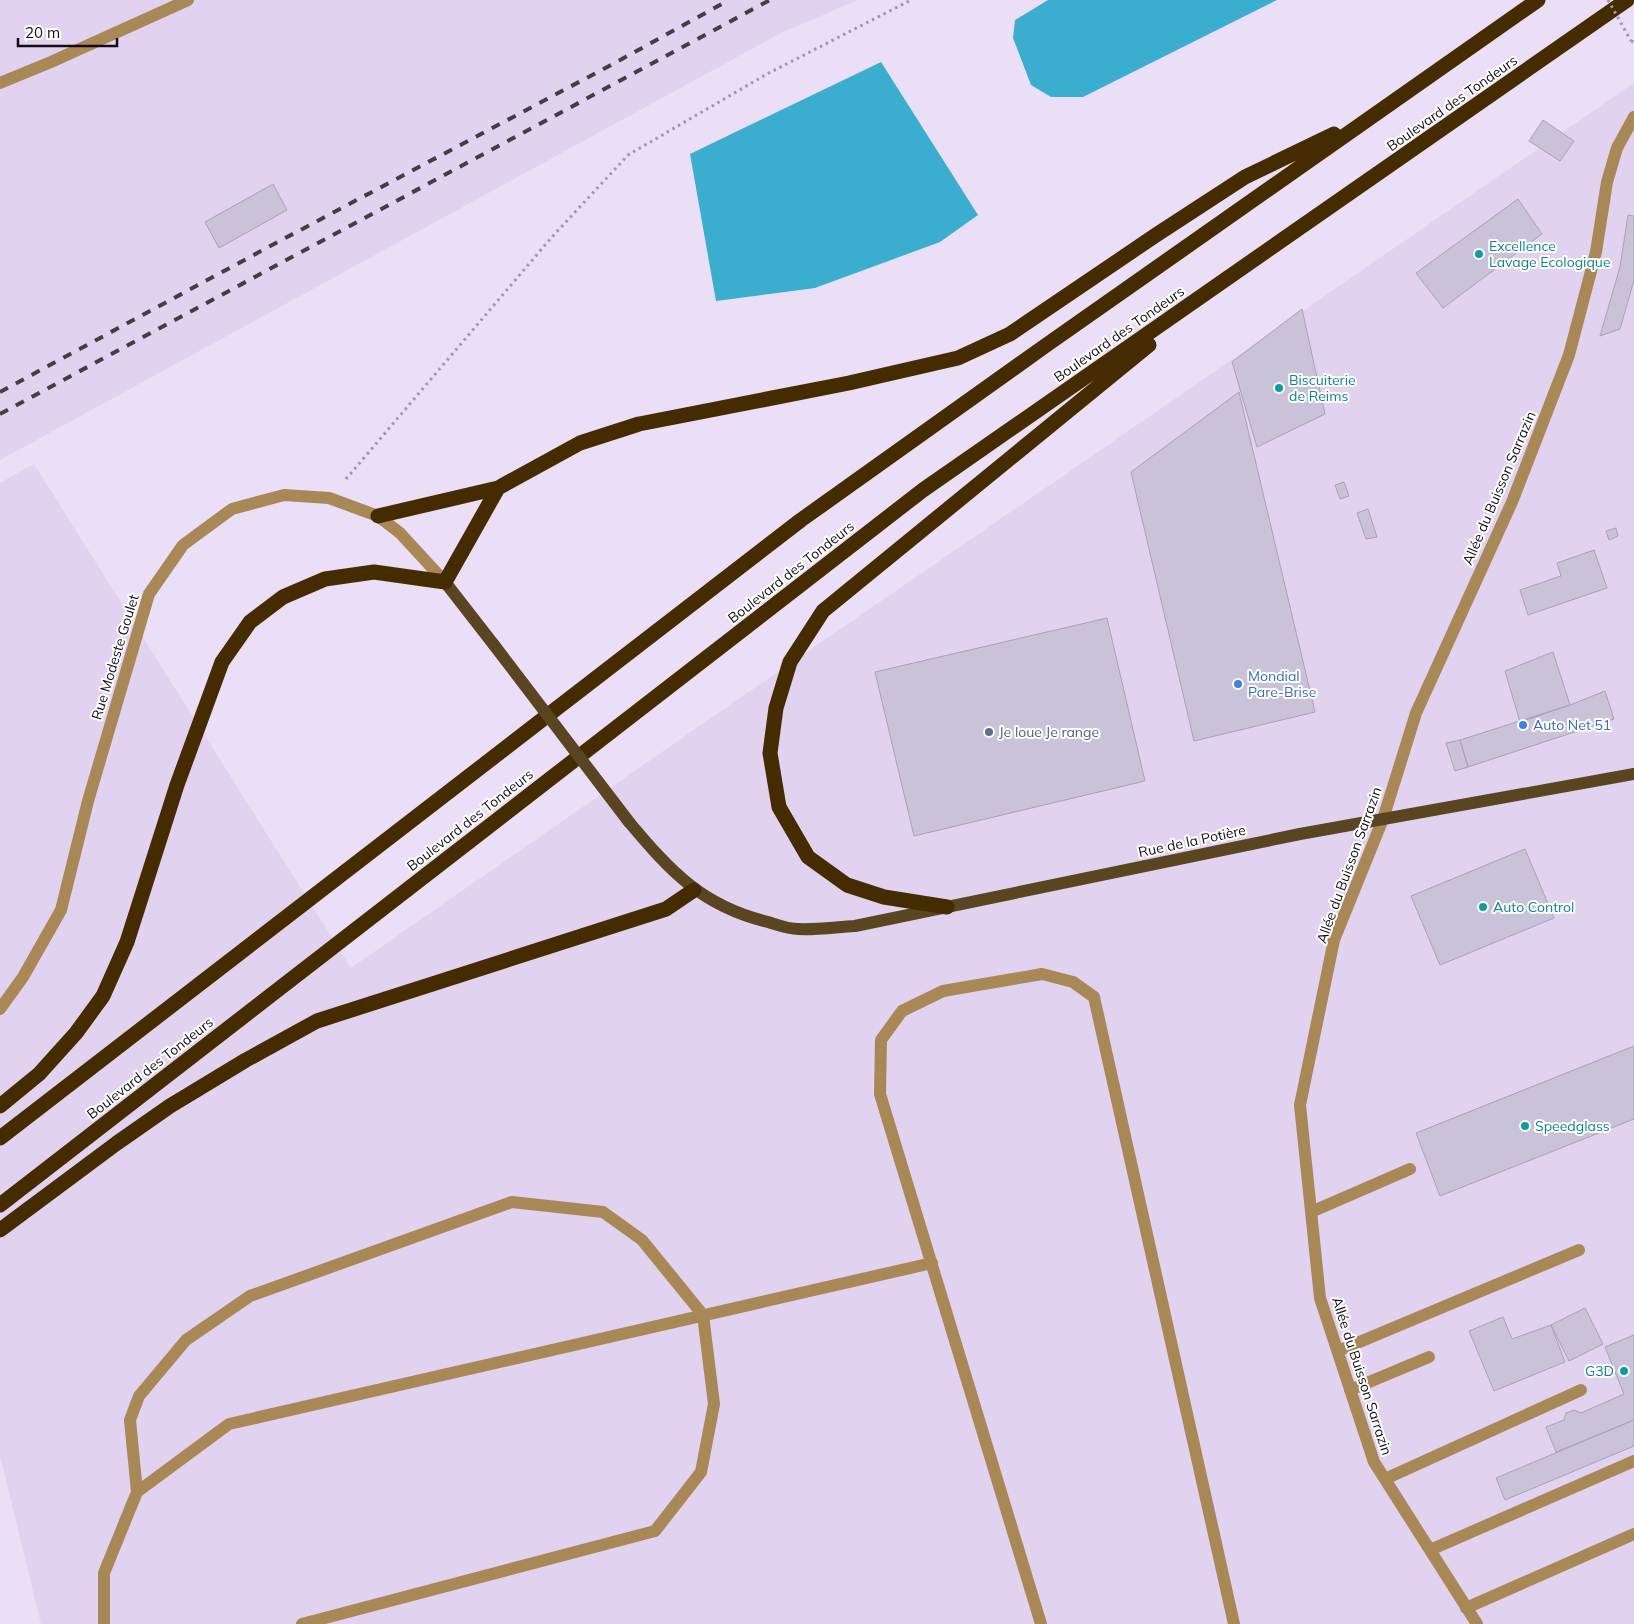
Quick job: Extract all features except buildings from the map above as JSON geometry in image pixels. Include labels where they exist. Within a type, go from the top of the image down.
[{"type":"highway","points":[[0,1138],[801,520],[1045,346],[1538,0]]},
{"type":"highway","name":"Boulevard des Tondeurs","points":[[0,1205],[923,490],[1627,0]]},
{"type":"highway","points":[[378,516],[498,488],[580,444],[639,424],[849,383],[958,358],[1010,334],[1156,235],[1245,178],[1377,113]]},
{"type":"highway","points":[[948,907],[884,897],[847,885],[808,857],[779,807],[770,753],[776,708],[790,662],[823,611],[1236,273]]},
{"type":"highway","points":[[0,1106],[39,1074],[76,1033],[103,996],[127,942],[177,785],[222,662],[250,622],[282,597],[325,579],[374,572],[444,582],[498,488]]},
{"type":"highway","points":[[0,1230],[116,1143],[170,1106],[246,1060],[317,1021],[666,909],[694,890]]},
{"type":"main road","name":"Rue de la Potière","points":[[444,582],[629,822],[659,858],[694,890],[717,904],[757,920],[797,929],[855,926],[1300,834],[1634,774]]},
{"type":"street","points":[[0,83],[188,0]]},
{"type":"street","name":"Allée du Buisson Sarrazin","points":[[1478,1624],[1374,1462],[1320,1298],[1300,1104],[1334,940],[1383,819],[1416,713],[1512,502],[1569,355],[1596,252],[1607,182],[1617,148],[1634,118]]},
{"type":"street","name":"Rue Modeste Goulet","points":[[0,1009],[24,977],[61,910],[88,801],[149,594],[183,545],[232,509],[284,495],[329,498],[378,516],[400,533],[444,582]]},
{"type":"street","points":[[1041,1624],[880,1094],[881,1040],[902,1011],[943,991],[1042,974],[1073,982],[1094,997],[1234,1624]]},
{"type":"street","points":[[1311,1212],[1410,1169]]},
{"type":"street","points":[[104,1624],[104,1573],[137,1492],[130,1420],[139,1396],[186,1340],[250,1296],[512,1202],[603,1212],[642,1240],[703,1315],[714,1404],[701,1472],[655,1532],[302,1624]]},
{"type":"street","points":[[1338,1351],[1580,1250]]},
{"type":"street","points":[[137,1492],[229,1424],[932,1263]]},
{"type":"street","points":[[1350,1390],[1429,1357]]},
{"type":"street","points":[[1385,1479],[1581,1390]]},
{"type":"street","points":[[1430,1550],[1634,1461]]},
{"type":"street","points":[[1466,1608],[1634,1534]]},
{"type":"path","points":[[329,498],[384,436],[551,238],[628,155],[767,74],[911,0]]},
{"type":"path","points":[[1608,0],[1632,42]]},
{"type":"shaded area","points":[[0,0],[858,0],[781,33],[0,460]]},
{"type":"shaded area","points":[[1634,83],[1634,1624],[41,1624],[0,1455],[0,483],[34,464],[351,968]]},
{"type":"water","points":[[1048,0],[1277,0],[1083,97],[1051,97],[1031,85],[1013,38],[1015,20]]},
{"type":"water","points":[[881,62],[978,215],[940,242],[815,288],[716,301],[690,154]]},
{"type":"railway","points":[[0,392],[729,0]]},
{"type":"railway","points":[[0,414],[770,0]]},
{"type":"place","name":"Excellence Lavage Ecologique","points":[[1479,254]]},
{"type":"place","name":"Biscuiterie de Reims","points":[[1279,388]]},
{"type":"place","name":"Mondial Pare-Brise","points":[[1238,684]]},
{"type":"place","name":"Auto Net 51","points":[[1523,725]]},
{"type":"place","name":"Je loue Je range","points":[[989,732]]},
{"type":"place","name":"Auto Control","points":[[1483,907]]},
{"type":"place","name":"Speedglass","points":[[1525,1126]]},
{"type":"place","name":"G3D","points":[[1624,1371]]}]
